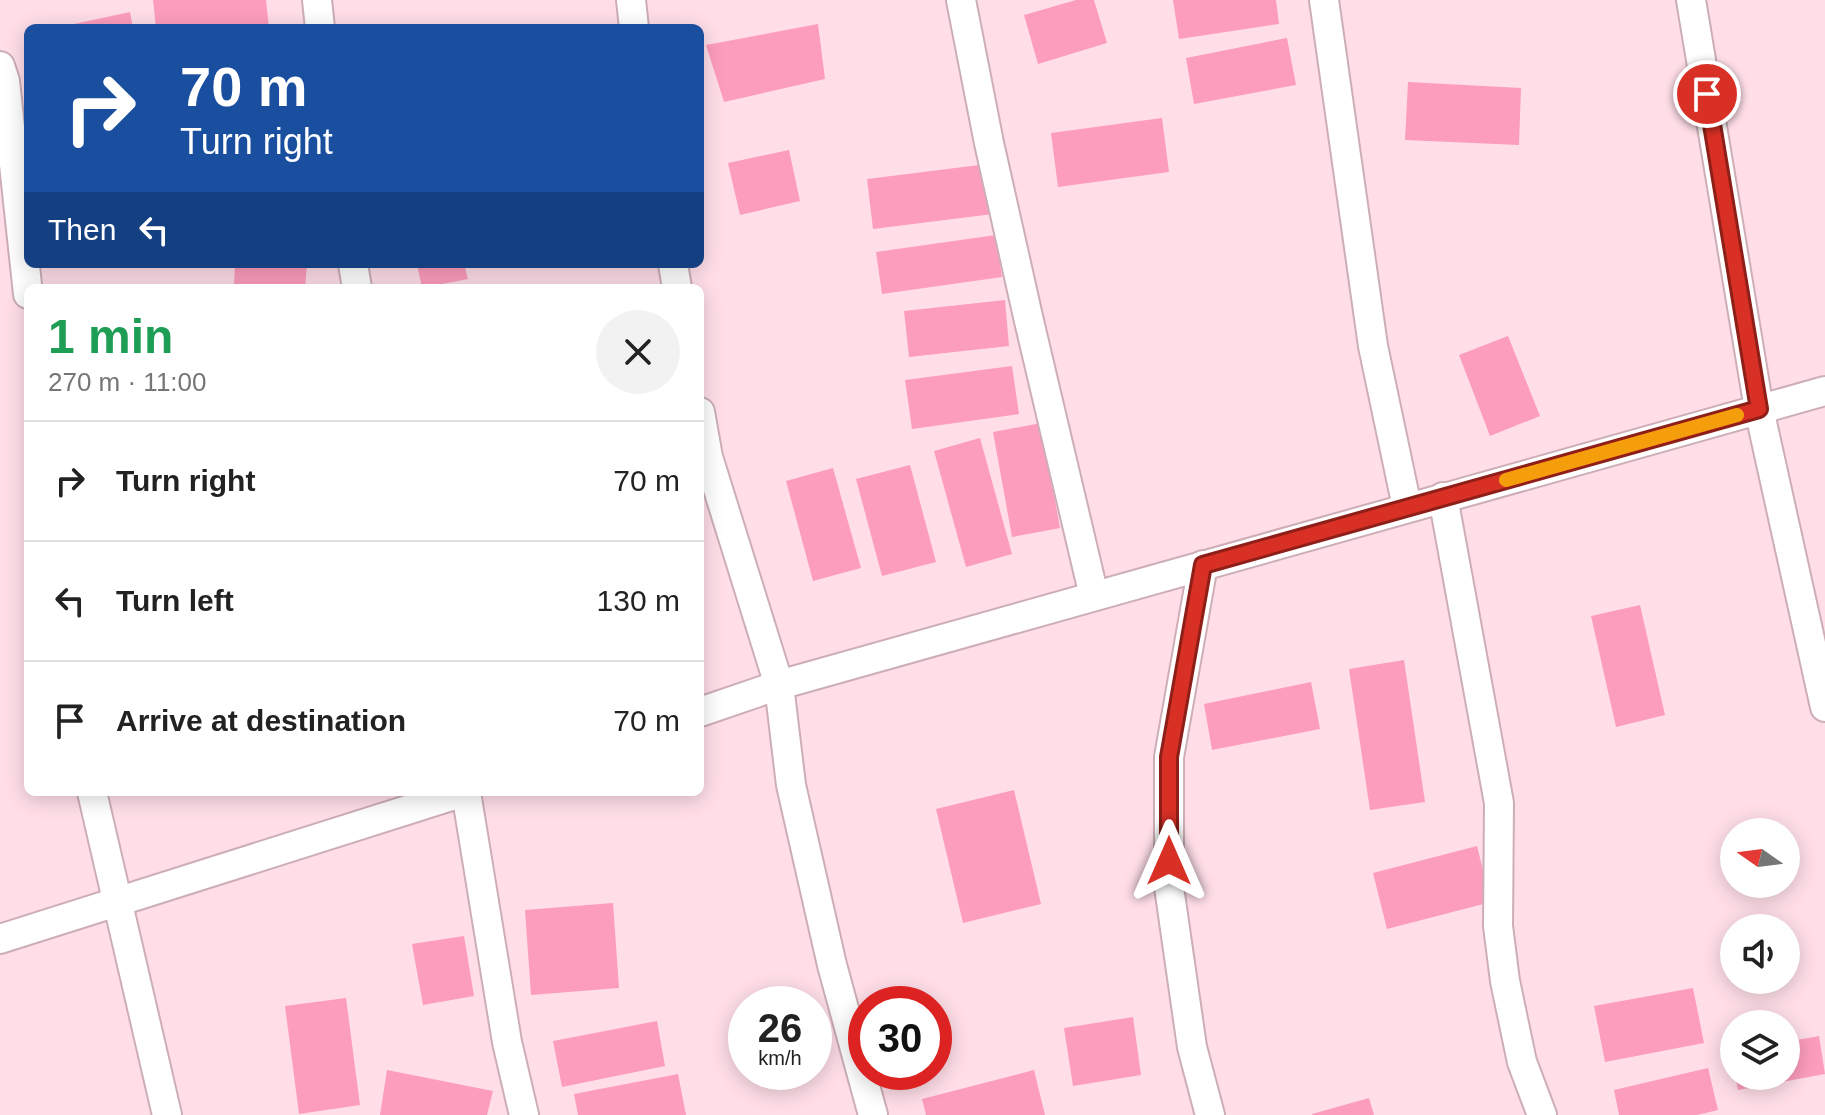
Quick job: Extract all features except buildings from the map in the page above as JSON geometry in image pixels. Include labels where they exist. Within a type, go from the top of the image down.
[{"type":"street","points":[[317,0],[320,24]]},
{"type":"street","points":[[631,0],[634,24]]},
{"type":"street","points":[[961,0],[1009,232],[1094,596]]},
{"type":"street","points":[[1324,0],[1373,346],[1407,507]]},
{"type":"street","points":[[1691,0],[1759,409],[1825,707]]},
{"type":"street","points":[[0,66],[5,81],[24,257]]},
{"type":"street","points":[[704,711],[779,685],[1825,391]]},
{"type":"street","points":[[704,434],[708,457],[779,685],[791,785],[832,965],[873,1115]]},
{"type":"street","points":[[1443,497],[1499,803],[1498,926],[1505,981],[1522,1062],[1542,1115]]},
{"type":"street","points":[[1203,565],[1169,757],[1169,887],[1192,1047],[1210,1115]]},
{"type":"street","points":[[93,796],[167,1115]]},
{"type":"street","points":[[466,796],[507,1042],[524,1115]]},
{"type":"street","points":[[0,939],[435,797]]},
{"type":"slow traffic","points":[[1506,480],[1737,415]]},
{"type":"route","points":[[1169,861],[1169,757],[1203,565],[1759,409],[1707,94]]}]
